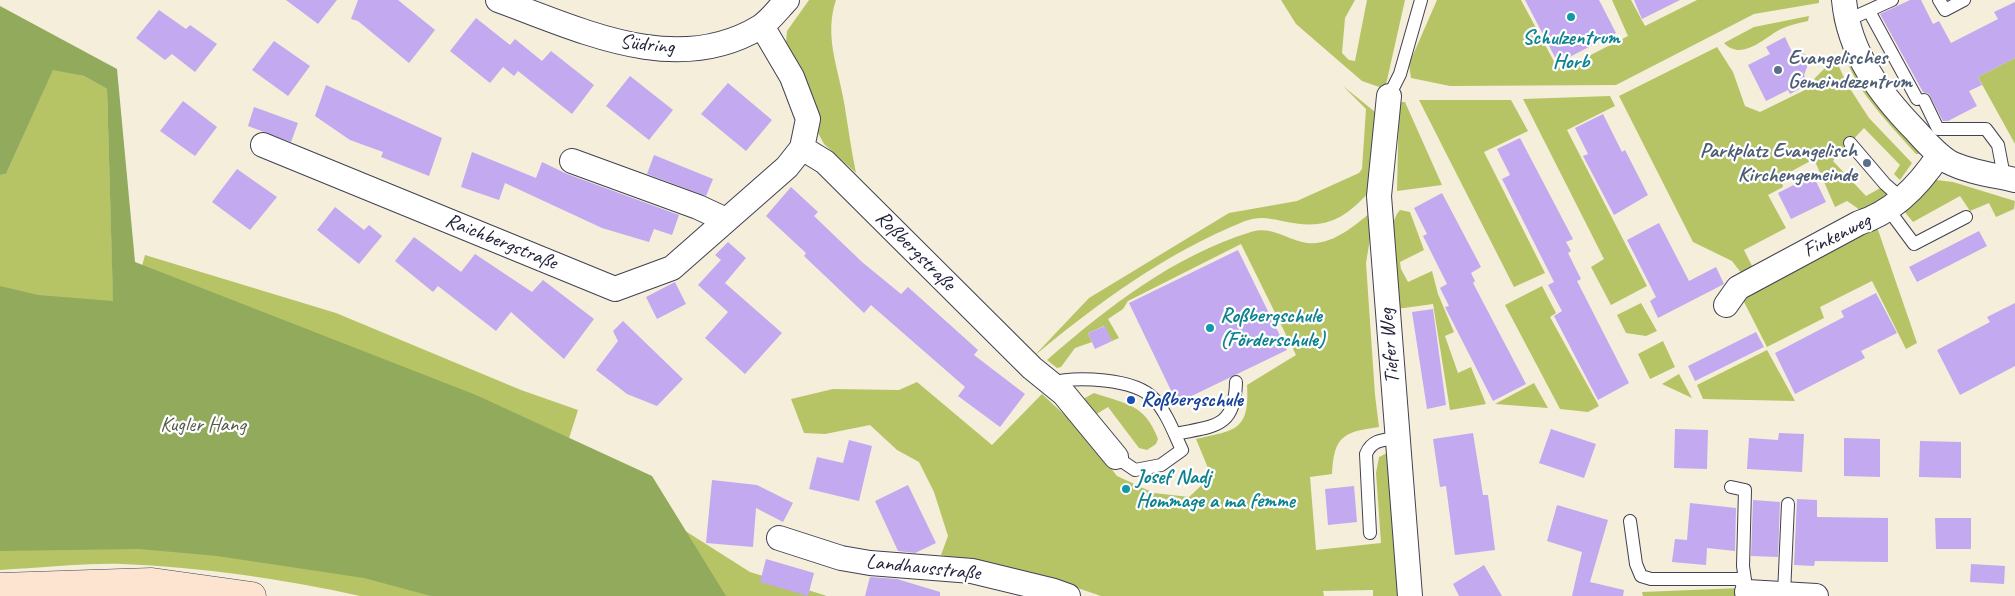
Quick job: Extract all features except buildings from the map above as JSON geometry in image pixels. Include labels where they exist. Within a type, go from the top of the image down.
[{"type":"street","name":"Südring","points":[[498,0],[547,8],[610,42],[675,50],[724,44],[762,26],[787,0]]},
{"type":"street","points":[[1854,10],[1857,50],[1880,91],[1939,155],[1950,163],[1971,170],[2012,179]]},
{"type":"street","points":[[762,26],[792,77],[808,119],[802,148]]},
{"type":"street","name":"Tiefer Weg","points":[[1389,96],[1379,196],[1410,596]]},
{"type":"street","name":"Raichbergstraße","points":[[263,145],[615,289],[672,268],[787,167],[802,148]]},
{"type":"street","name":"Roßbergstraße","points":[[802,148],[825,162],[1032,368],[1064,394],[1116,458]]},
{"type":"street","name":"Finkenweg","points":[[1726,304],[1738,288],[1859,223],[1877,217],[1922,180],[1939,155]]},
{"type":"street","points":[[572,161],[698,207],[726,220]]},
{"type":"street","name":"Landhausstraße","points":[[779,538],[841,558],[870,563],[972,571],[1068,596]]},
{"type":"street","points":[[0,587],[152,582],[252,596]]},
{"type":"street","points":[[1747,592],[1816,596]]},
{"type":"lane","points":[[1389,96],[1400,74],[1422,0]]},
{"type":"lane","points":[[1892,0],[1854,10],[1920,99],[1938,129],[1986,129],[1998,144],[2003,172],[2012,179]]},
{"type":"lane","points":[[1939,0],[1945,10],[1964,0]]},
{"type":"lane","points":[[1850,143],[1885,184],[1914,244],[1966,217]]},
{"type":"lane","points":[[1050,383],[1067,378],[1120,383],[1141,390],[1154,398],[1182,450],[1160,465],[1135,470],[1116,458]]},
{"type":"lane","points":[[1175,434],[1221,422],[1229,415],[1236,402],[1236,382]]},
{"type":"lane","points":[[1370,533],[1366,454],[1369,447],[1376,441],[1398,438]]},
{"type":"lane","points":[[1731,487],[1745,490],[1743,566],[1747,592]]},
{"type":"lane","points":[[1784,594],[1788,504]]},
{"type":"lane","points":[[1630,521],[1636,564],[1641,576],[1651,579],[1738,579],[1747,592]]},
{"type":"green space","points":[[809,0],[836,0],[831,26],[833,51],[856,173],[824,144],[818,133],[813,96],[786,43],[787,31]]},
{"type":"green space","points":[[1281,0],[1355,0],[1345,18],[1342,53],[1349,60],[1355,61],[1367,0],[1405,0],[1385,89],[1362,81],[1296,24]]},
{"type":"green space","points":[[1437,0],[1521,0],[1557,67],[1565,68],[1628,36],[1612,0],[1631,0],[1645,26],[1697,0],[1819,0],[1819,3],[1754,14],[1616,85],[1450,86],[1411,78],[1409,64]]},
{"type":"green space","name":"Kugler Hang","points":[[0,6],[117,69],[135,262],[476,395],[652,476],[726,596],[431,596],[364,578],[217,556],[139,549],[0,551],[0,286],[38,295],[113,301],[107,89],[84,76],[53,70],[6,174],[0,175]]},
{"type":"green space","points":[[1809,16],[1808,21],[1781,29],[1746,49],[1738,50],[1724,43],[1754,27]]},
{"type":"green space","points":[[1836,16],[1907,138],[1920,154],[1916,154],[1903,140],[1861,88],[1842,49],[1833,18]]},
{"type":"green space","points":[[1717,47],[1733,72],[1745,106],[1760,112],[1811,87],[1815,78],[1835,58],[1847,84],[1869,118],[1912,163],[1900,180],[1894,174],[1900,165],[1864,128],[1833,161],[1866,196],[1884,186],[1892,193],[1863,212],[1847,201],[1835,207],[1814,159],[1781,177],[1783,187],[1768,195],[1786,228],[1744,250],[1753,268],[1742,274],[1732,261],[1693,242],[1619,96]]},
{"type":"green space","points":[[2015,58],[2015,144],[1978,77]]},
{"type":"green space","name":"Kugler Hang","points":[[53,69],[84,76],[107,89],[113,292],[134,295],[145,255],[336,313],[521,390],[578,410],[564,454],[750,572],[827,596],[360,596],[302,584],[182,568],[92,564],[0,570],[0,175],[6,174]]},
{"type":"green space","points":[[1343,86],[1380,116],[1370,191],[1360,202],[1341,216],[1320,224],[1296,224],[1268,218],[1255,218],[1216,234],[1134,280],[1034,356],[1089,298],[1229,213],[1297,201],[1359,173],[1362,169],[1366,109]]},
{"type":"green space","points":[[1610,96],[1615,106],[1567,130],[1647,286],[1611,305],[1591,267],[1604,259],[1523,99]]},
{"type":"green space","points":[[1419,100],[1511,100],[1528,131],[1484,152],[1545,273],[1514,287]]},
{"type":"green space","points":[[1399,102],[1405,102],[1442,185],[1397,191]]},
{"type":"green space","points":[[1936,180],[1953,182],[2015,201],[2014,209],[1996,217],[1989,203],[1970,211],[1960,196],[1913,222],[1904,211],[1929,184]]},
{"type":"green space","points":[[1375,209],[1366,263],[1379,427],[1357,431],[1343,438],[1335,451],[1332,474],[1310,477],[1316,550],[1381,543],[1376,473],[1379,457],[1387,453],[1401,596],[1373,596],[1373,590],[1323,591],[1324,596],[1101,596],[1057,581],[941,555],[948,536],[934,492],[919,462],[897,450],[870,425],[825,434],[804,433],[791,399],[833,389],[899,390],[917,382],[992,445],[1042,394],[1083,432],[1117,476],[1154,493],[1189,497],[1204,483],[1208,468],[1196,439],[1230,430],[1237,426],[1246,412],[1247,385],[1296,355],[1241,244],[1128,301],[1123,309],[1108,319],[1119,338],[1112,341],[1104,326],[1088,333],[1092,342],[1075,348],[1061,367],[1057,368],[1047,360],[1094,321],[1143,285],[1168,269],[1222,242],[1251,232],[1264,230],[1302,242],[1322,242],[1342,234]]},
{"type":"green space","points":[[1400,210],[1410,212],[1424,250],[1400,262],[1401,269],[1408,282],[1432,271],[1438,294],[1454,332],[1445,336],[1458,373],[1471,367],[1486,404],[1450,410],[1433,304],[1397,309],[1392,272],[1391,243],[1395,218]]},
{"type":"green space","points":[[1877,227],[1917,343],[1906,349],[1872,281],[1820,307],[1824,318],[1767,347],[1742,298]]},
{"type":"green space","points":[[1542,286],[1556,313],[1550,317],[1599,406],[1588,412],[1560,409],[1505,305]]},
{"type":"green space","points":[[1641,303],[1657,331],[1646,336],[1626,333],[1617,315]]},
{"type":"green space","points":[[1663,341],[1675,367],[1650,379],[1638,354]]},
{"type":"green space","points":[[1767,350],[1795,401],[1703,399],[1697,385]]},
{"type":"green space","points":[[1679,374],[1692,398],[1662,384]]},
{"type":"green space","points":[[1534,383],[1548,408],[1495,404]]},
{"type":"green space","points":[[1094,393],[1125,403],[1140,412],[1153,427],[1158,439],[1156,444],[1147,450],[1139,448],[1108,407],[1095,415],[1083,399]]},
{"type":"green space","points":[[1740,588],[1742,596],[1643,596],[1642,592]]},
{"type":"place","name":"Schulzentrum Horb","points":[[1571,17]]},
{"type":"place","name":"Evangelisches Gemeindezentrum","points":[[1778,70]]},
{"type":"place","name":"Parkplatz Evangelisch Kirchengemeinde","points":[[1867,163]]},
{"type":"place","name":"Roßbergschule (Förderschule)","points":[[1210,328]]},
{"type":"place","name":"Roßbergschule","points":[[1131,400]]},
{"type":"place","name":"Josef Nadj Hommage a ma femme","points":[[1126,489]]}]
